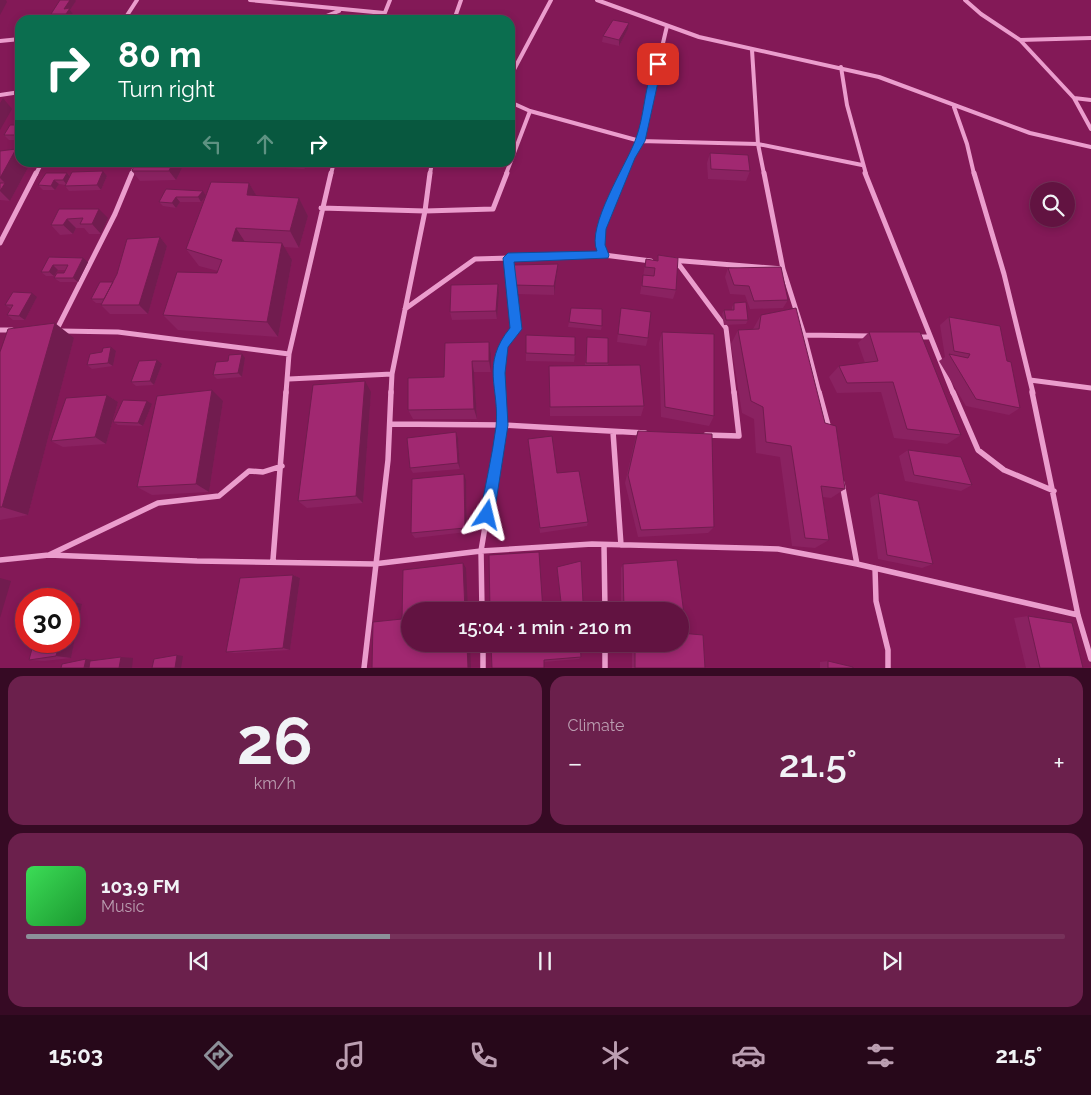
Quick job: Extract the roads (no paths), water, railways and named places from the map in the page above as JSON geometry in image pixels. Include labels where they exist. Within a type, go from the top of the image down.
[{"type":"street","points":[[128,15],[138,0]]},
{"type":"street","points":[[250,0],[384,13],[390,0]]},
{"type":"street","points":[[456,15],[460,0]]},
{"type":"street","points":[[515,68],[551,0]]},
{"type":"street","points":[[597,0],[698,38],[841,67],[879,78],[1030,134],[1091,147]]},
{"type":"street","points":[[608,4],[613,0]]},
{"type":"street","points":[[965,0],[981,14],[1020,40],[1074,98],[1091,129]]},
{"type":"street","points":[[329,15],[342,10]]},
{"type":"street","points":[[604,255],[599,245],[601,229],[630,158],[640,141],[667,26]]},
{"type":"street","points":[[1020,40],[1091,38]]},
{"type":"street","points":[[0,41],[15,40]]},
{"type":"street","points":[[752,50],[758,144],[783,268],[804,335],[832,439]]},
{"type":"street","points":[[841,67],[847,105],[862,164],[929,338],[978,450],[992,464],[1017,478],[1054,491]]},
{"type":"street","points":[[0,95],[15,93]]},
{"type":"street","points":[[1074,98],[1091,100]]},
{"type":"street","points":[[515,104],[530,111],[640,141],[758,144],[862,164]]},
{"type":"street","points":[[954,107],[967,144],[979,196],[1004,274],[1030,380],[1078,614],[1091,659]]},
{"type":"street","points":[[515,151],[530,111]]},
{"type":"street","points":[[0,243],[39,167]]},
{"type":"street","points":[[56,331],[115,214],[135,167]]},
{"type":"street","points":[[273,560],[282,466],[289,354],[321,208],[333,167]]},
{"type":"street","points":[[364,668],[374,564],[388,460],[392,374],[425,211],[431,167]]},
{"type":"street","points":[[321,208],[425,211],[493,209],[509,167]]},
{"type":"street","points":[[0,232],[6,231]]},
{"type":"street","points":[[604,255],[680,266],[726,328],[740,436],[701,435]]},
{"type":"street","points":[[405,309],[475,259],[604,255],[654,259]]},
{"type":"street","points":[[482,602],[481,551],[502,425],[499,373],[503,346],[516,329],[508,258]]},
{"type":"street","points":[[664,259],[783,268]]},
{"type":"street","points":[[0,330],[19,331]]},
{"type":"street","points":[[47,331],[118,332],[289,354]]},
{"type":"street","points":[[804,335],[881,337]]},
{"type":"street","points":[[910,337],[929,338]]},
{"type":"street","points":[[288,379],[392,374]]},
{"type":"street","points":[[1030,380],[1091,388]]},
{"type":"street","points":[[390,424],[502,425],[652,433]]},
{"type":"street","points":[[614,432],[621,545]]},
{"type":"street","points":[[49,555],[158,503],[219,496],[249,471],[263,472],[282,466]]},
{"type":"street","points":[[841,477],[857,564]]},
{"type":"street","points":[[0,560],[49,555],[197,561],[273,560],[374,564],[481,551],[604,545],[778,549],[857,564],[1078,614]]},
{"type":"street","points":[[604,545],[605,602]]},
{"type":"street","points":[[875,568],[876,601],[888,650],[888,668]]},
{"type":"street","points":[[483,652],[483,668]]},
{"type":"street","points":[[605,652],[605,668]]}]
